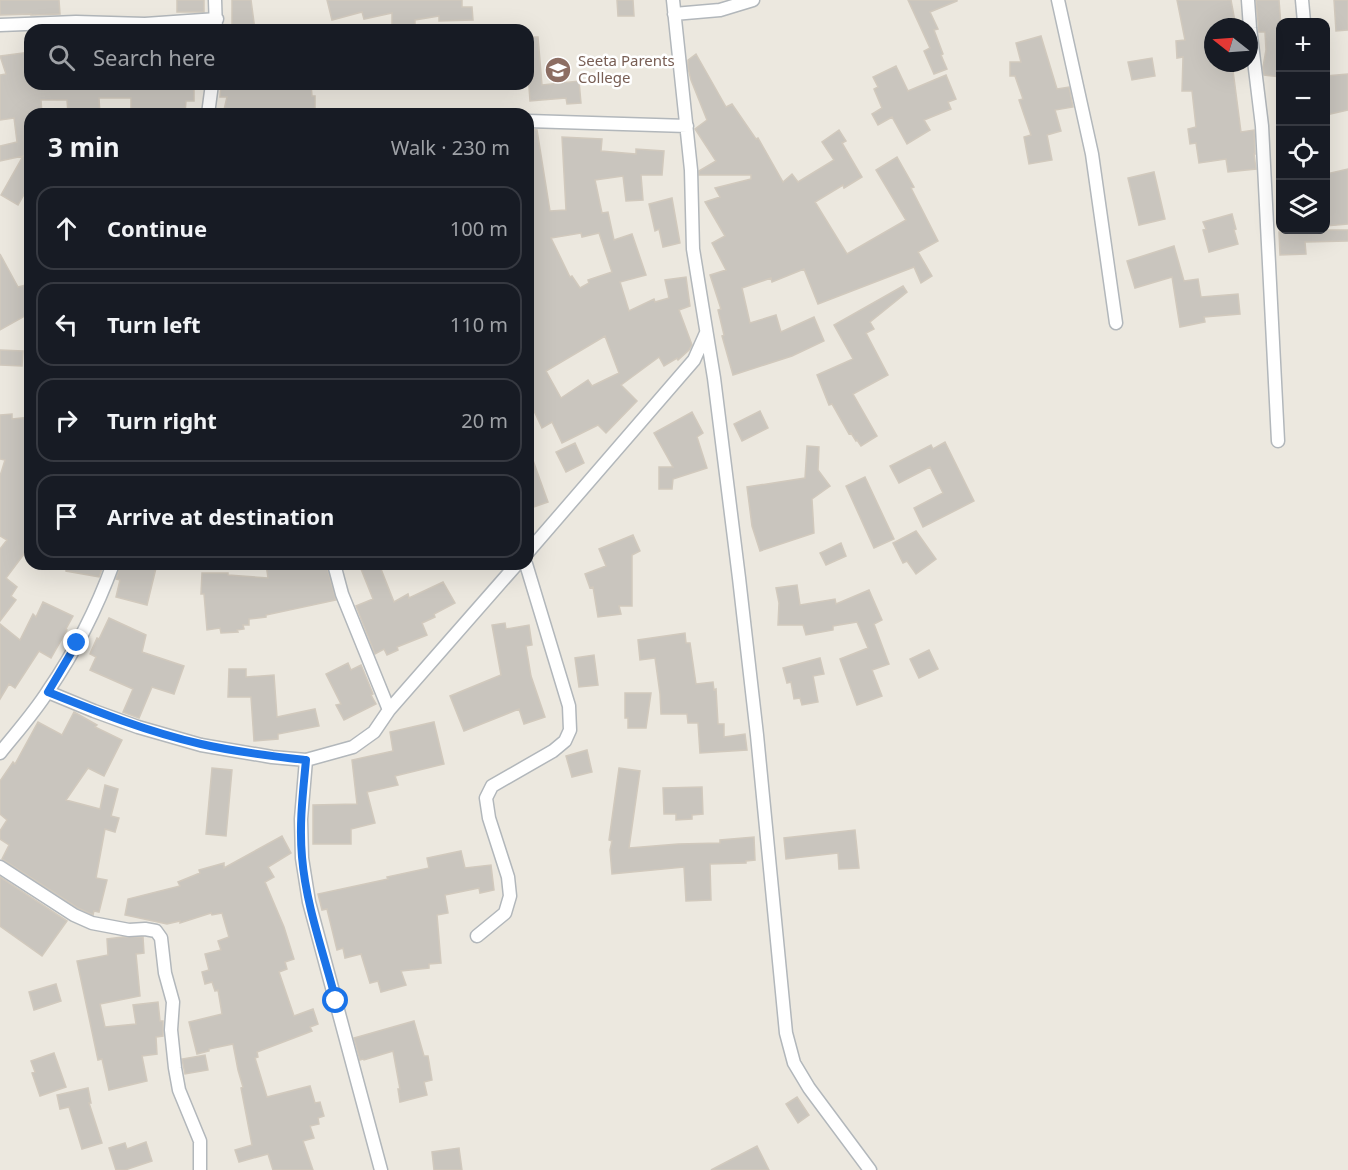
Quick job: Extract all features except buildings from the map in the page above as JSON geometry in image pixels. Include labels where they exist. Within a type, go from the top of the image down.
[{"type":"street","points":[[25,24],[76,22],[217,24],[215,0]]},
{"type":"street","points":[[673,0],[691,170],[693,249],[714,378],[757,735],[786,1033],[794,1063],[809,1088],[870,1170]]},
{"type":"street","points":[[674,14],[720,10],[753,0]]},
{"type":"street","points":[[1058,0],[1092,154],[1116,323]]},
{"type":"street","points":[[1248,0],[1262,126],[1278,441]]},
{"type":"street","points":[[1302,0],[1304,18]]},
{"type":"street","points":[[0,25],[24,24]]},
{"type":"street","points":[[209,108],[211,90]]},
{"type":"street","points":[[534,121],[687,126]]},
{"type":"street","points":[[534,545],[694,360],[706,333]]},
{"type":"street","points":[[0,753],[48,692],[77,643],[103,591],[110,570]]},
{"type":"street","points":[[336,570],[342,594],[389,710]]},
{"type":"street","points":[[48,692],[138,727],[201,744],[272,757],[306,760],[353,747],[374,732],[389,710],[512,570]]},
{"type":"street","points":[[477,936],[505,913],[510,896],[508,877],[489,818],[486,798],[492,786],[553,751],[565,741],[570,730],[569,706],[528,570]]},
{"type":"street","points":[[306,760],[301,819],[302,858],[309,902],[381,1170]]},
{"type":"street","points":[[0,867],[74,915],[92,923],[129,930],[145,929],[156,932],[161,938],[165,973],[173,1002],[171,1030],[174,1068],[179,1090],[200,1141],[200,1170]]},
{"type":"place","name":"Seeta Parents College","points":[[558,70]]},
{"type":"route","points":[[77,643],[48,692],[138,727],[201,744],[272,757],[306,760],[301,819],[302,858],[309,902],[336,1001]]}]
